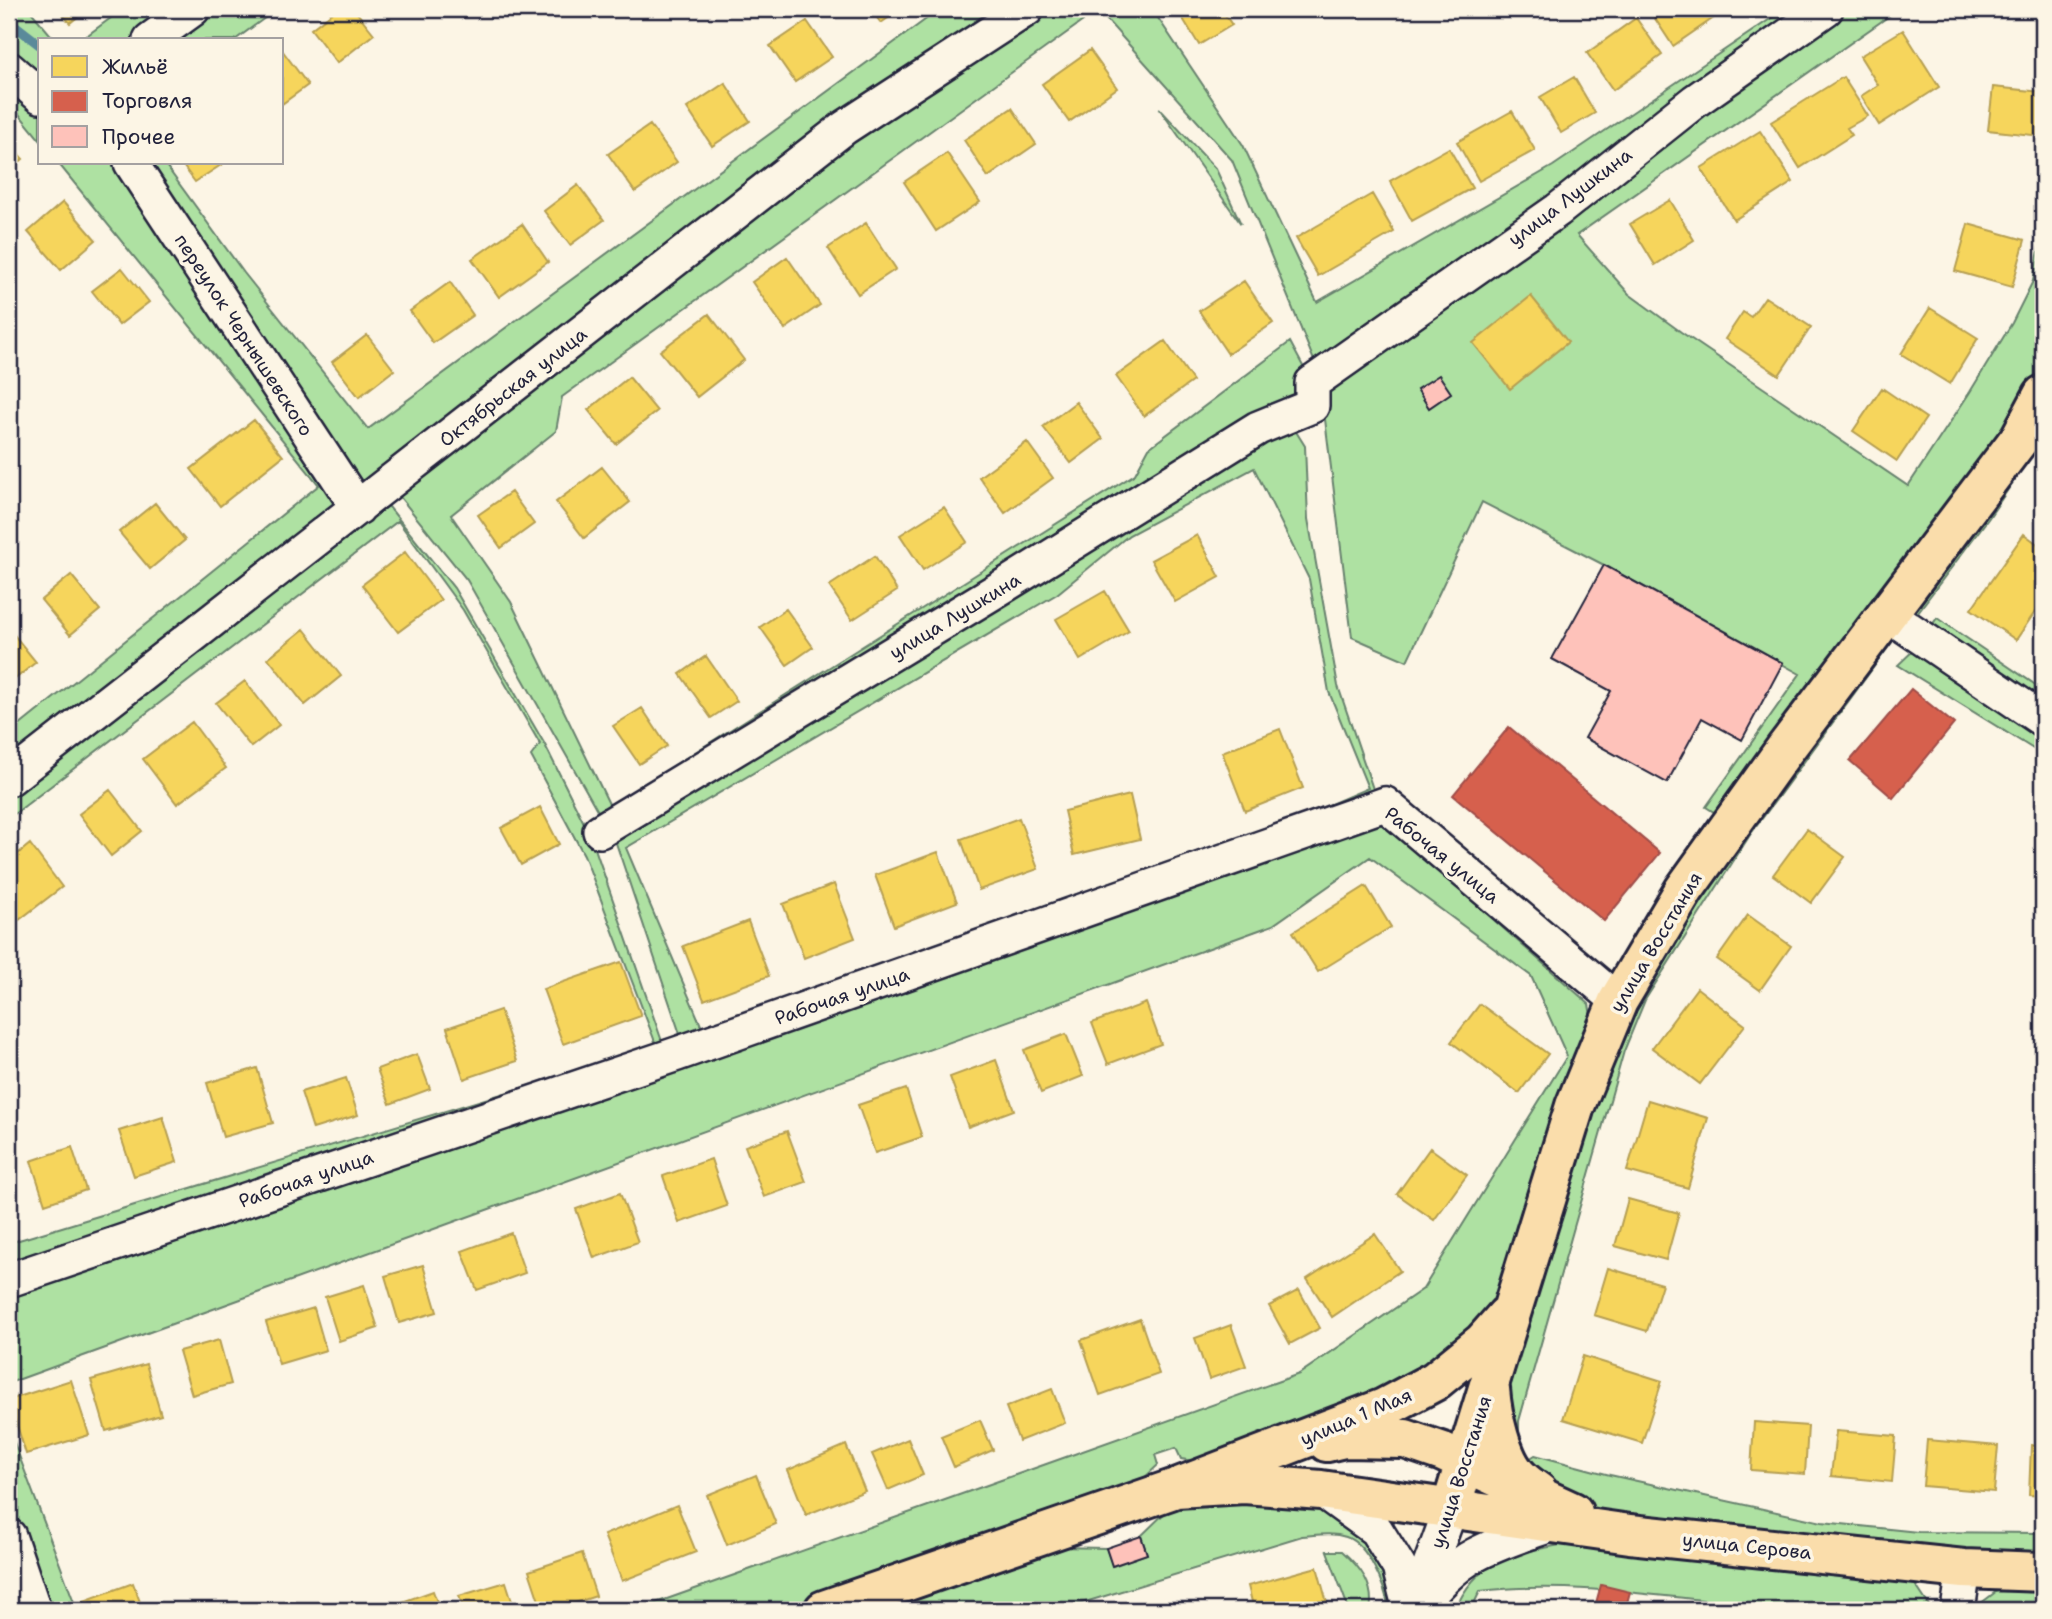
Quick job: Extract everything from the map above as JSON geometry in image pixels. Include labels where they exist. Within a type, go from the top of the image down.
[{"type":"main road","name":"улица Восстания","points":[[1451,1508],[1575,1106],[1618,1001],[1684,890],[1785,749],[2020,438],[2043,396]]},
{"type":"main road","name":"улица 1 Мая","points":[[824,1610],[1176,1488],[1384,1408],[1435,1381],[1483,1342],[1512,1309]]},
{"type":"main road","points":[[1489,1383],[1492,1414],[1502,1447],[1518,1477],[1556,1515]]},
{"type":"main road","points":[[1266,1454],[1345,1438],[1405,1439],[1465,1463],[1556,1515]]},
{"type":"main road","name":"улица 1 Мая","points":[[1176,1488],[1244,1484],[1321,1490],[1451,1508]]},
{"type":"main road","name":"улица Серова","points":[[1451,1508],[1556,1515],[1630,1534],[1964,1569],[2043,1572]]},
{"type":"street","points":[[153,38],[193,9]]},
{"type":"street","name":"Октябрьская улица","points":[[9,779],[844,128],[1027,9]]},
{"type":"street","name":"улица Лушкина","points":[[600,831],[1312,395],[1558,209],[1695,101],[1826,9]]},
{"type":"street","points":[[9,69],[38,94]]},
{"type":"street","name":"переулок Чернышевского","points":[[132,164],[358,508]]},
{"type":"street","points":[[1887,614],[2043,720]]},
{"type":"street","name":"Рабочая улица","points":[[9,1280],[677,1054],[1385,804],[1618,1001]]},
{"type":"street","points":[[1321,1490],[1376,1530],[1399,1567],[1413,1610],[1439,1583],[1473,1556],[1556,1515]]},
{"type":"street","name":"улица Восстания","points":[[1413,1610],[1451,1508]]},
{"type":"street","points":[[9,1536],[34,1610]]},
{"type":"street","points":[[1958,1610],[1964,1569]]},
{"type":"green space","points":[[9,9],[29,9],[53,38],[38,38],[38,83],[9,57]]},
{"type":"green space","points":[[123,9],[181,9],[141,38],[84,38]]},
{"type":"green space","points":[[210,9],[277,9],[238,38],[170,38]]},
{"type":"green space","points":[[940,9],[1010,9],[361,495],[142,164],[165,164],[244,273],[368,429]]},
{"type":"green space","points":[[1040,9],[1075,9],[1083,21],[562,397],[556,431],[451,515],[511,602],[610,806],[1135,474],[1149,448],[1290,342],[1312,383],[1292,406],[604,822],[467,580],[395,491],[850,133]]},
{"type":"green space","points":[[1097,9],[1152,9],[1243,145],[1317,302],[1553,166],[1785,9],[1808,9],[1550,203],[1317,368],[1232,160]]},
{"type":"green space","points":[[1846,9],[1899,9],[1577,235],[1629,294],[1908,486],[2012,323],[2033,281],[2043,230],[2043,363],[2006,428],[1717,814],[1706,807],[1800,674],[1604,565],[1482,502],[1407,661],[1352,637],[1323,403],[1324,387]]},
{"type":"green space","points":[[9,81],[38,104],[38,138],[9,102]]},
{"type":"green space","points":[[1159,108],[1216,169],[1241,224]]},
{"type":"green space","points":[[59,164],[123,164],[346,504],[9,766],[9,734],[319,485]]},
{"type":"green space","points":[[2043,428],[2043,438],[1988,519],[1912,620],[1907,617]]},
{"type":"green space","points":[[1295,430],[1305,446],[1308,519],[1338,686],[1375,795],[1252,838],[1368,788],[1329,692],[1309,579],[1254,468],[1129,535],[1057,594],[626,848],[703,1030],[682,1040],[613,834],[1250,448]]},
{"type":"green space","points":[[385,502],[454,588],[544,743],[591,837],[665,1050],[9,1271],[9,1243],[657,1047],[584,855],[531,756],[540,744],[463,610],[398,521],[9,818],[9,795]]},
{"type":"green space","points":[[1937,618],[2043,690],[2043,707],[1928,631]]},
{"type":"green space","points":[[1892,636],[1895,638],[1750,835],[1645,1000],[1624,1051],[1519,1421],[1519,1434],[1514,1441],[1509,1391],[1530,1316],[1595,1102],[1640,996],[1746,833]]},
{"type":"green space","points":[[1918,646],[2043,731],[2043,755],[1898,665]]},
{"type":"green space","points":[[1382,821],[1589,1004],[1592,1022],[1496,1300],[1434,1367],[1200,1462],[1181,1459],[1176,1448],[1155,1455],[1158,1465],[1140,1482],[778,1610],[636,1610],[1299,1374],[1423,1289],[1567,1056],[1531,976],[1370,857],[1273,925],[9,1383],[9,1289]]},
{"type":"green space","points":[[9,1429],[77,1610],[47,1610],[21,1536],[9,1489]]},
{"type":"green space","points":[[1535,1455],[1610,1475],[1822,1522],[1918,1532],[2043,1533],[2043,1556],[1969,1553],[1624,1518],[1576,1503],[1526,1461]]},
{"type":"green space","points":[[1228,1497],[1334,1510],[1358,1527],[1395,1592],[1389,1609],[1380,1579],[1369,1557],[1354,1541],[1341,1535],[1330,1534],[1302,1536],[1059,1610],[872,1610],[1055,1547],[1106,1548],[1113,1566],[1147,1554],[1141,1536],[1174,1504]]},
{"type":"green space","points":[[1560,1545],[1659,1551],[1914,1583],[1932,1610],[1804,1610],[1642,1593],[1520,1588],[1480,1591],[1471,1610],[1455,1610],[1473,1580],[1497,1562],[1511,1556]]},
{"type":"green space","points":[[1327,1551],[1342,1551],[1355,1563],[1368,1585],[1370,1610],[1349,1610]]},
{"type":"green space","points":[[1997,1591],[2043,1592],[2043,1610],[1972,1610]]},
{"type":"building: Жильё","points":[[58,9],[87,9],[70,23]]},
{"type":"building: Жильё","points":[[337,9],[354,9],[374,34],[337,63],[311,29]]},
{"type":"building: Жильё","points":[[870,9],[901,9],[881,23]]},
{"type":"building: Жильё","points":[[1177,9],[1221,9],[1232,25],[1199,45]]},
{"type":"building: Жильё","points":[[1714,9],[1718,15],[1673,46],[1650,11]]},
{"type":"building: Жильё","points":[[1636,18],[1662,55],[1613,90],[1587,53]]},
{"type":"building: Жильё","points":[[807,21],[832,57],[795,82],[770,46]]},
{"type":"building: Жильё","points":[[1903,30],[1939,87],[1879,125],[1861,96],[1878,85],[1860,56]]},
{"type":"building: Жильё","points":[[1090,50],[1117,88],[1069,122],[1042,84]]},
{"type":"building: Жильё","points":[[284,53],[308,85],[284,103]]},
{"type":"building: Жильё","points":[[1574,77],[1595,113],[1561,133],[1540,97]]},
{"type":"building: Жильё","points":[[1843,77],[1868,116],[1847,128],[1852,135],[1800,168],[1771,122]]},
{"type":"building: Жильё","points":[[725,83],[750,121],[712,146],[687,108]]},
{"type":"building: Жильё","points":[[1993,87],[2043,92],[2041,136],[1988,130]]},
{"type":"building: Жильё","points":[[1012,108],[1036,144],[988,177],[964,140]]},
{"type":"building: Жильё","points":[[1512,111],[1535,150],[1479,181],[1457,142]]},
{"type":"building: Жильё","points":[[650,125],[677,162],[635,192],[608,154]]},
{"type":"building: Жильё","points":[[1760,131],[1793,182],[1734,220],[1701,168]]},
{"type":"building: Жильё","points":[[9,144],[23,159],[9,171]]},
{"type":"building: Жильё","points":[[1449,148],[1472,188],[1412,221],[1390,181]]},
{"type":"building: Жильё","points":[[947,153],[980,202],[936,231],[904,182]]},
{"type":"building: Жильё","points":[[182,164],[222,164],[195,182]]},
{"type":"building: Жильё","points":[[578,185],[604,220],[570,245],[544,211]]},
{"type":"building: Жильё","points":[[1372,194],[1394,232],[1318,276],[1296,238]]},
{"type":"building: Жильё","points":[[1670,200],[1694,240],[1655,265],[1630,224]]},
{"type":"building: Жильё","points":[[63,202],[96,240],[61,270],[28,232]]},
{"type":"building: Жильё","points":[[866,223],[896,269],[858,294],[828,248]]},
{"type":"building: Жильё","points":[[522,224],[548,262],[499,297],[472,259]]},
{"type":"building: Жильё","points":[[1968,224],[2025,240],[2012,287],[1955,271]]},
{"type":"building: Жильё","points":[[787,257],[820,305],[785,329],[752,282]]},
{"type":"building: Жильё","points":[[122,268],[149,302],[119,325],[92,291]]},
{"type":"building: Жильё","points":[[1244,281],[1273,323],[1228,354],[1199,311]]},
{"type":"building: Жильё","points":[[450,282],[473,315],[433,343],[410,311]]},
{"type":"building: Жильё","points":[[1531,296],[1568,342],[1510,389],[1473,343]]},
{"type":"building: Жильё","points":[[1765,297],[1811,327],[1779,375],[1725,339],[1743,312],[1751,317]]},
{"type":"building: Жильё","points":[[1930,308],[1978,338],[1950,384],[1901,354]]},
{"type":"building: Жильё","points":[[709,314],[744,360],[697,397],[660,351]]},
{"type":"building: Жильё","points":[[367,335],[394,370],[359,397],[332,362]]},
{"type":"building: Жильё","points":[[1165,341],[1193,381],[1144,416],[1116,376]]},
{"type":"building: Жильё","points":[[629,377],[657,411],[616,444],[588,410]]},
{"type":"building: Жильё","points":[[1882,388],[1926,418],[1897,461],[1853,431]]},
{"type":"building: Жильё","points":[[1076,402],[1103,439],[1071,463],[1043,427]]},
{"type":"building: Жильё","points":[[254,420],[283,456],[220,506],[191,469]]},
{"type":"building: Жильё","points":[[1027,442],[1053,478],[1005,513],[979,477]]},
{"type":"building: Жильё","points":[[602,467],[630,502],[584,538],[556,502]]},
{"type":"building: Жильё","points":[[511,492],[534,524],[501,548],[478,515]]},
{"type":"building: Жильё","points":[[155,503],[185,540],[150,569],[119,532]]},
{"type":"building: Жильё","points":[[944,507],[967,542],[923,570],[900,535]]},
{"type":"building: Жильё","points":[[2024,534],[2043,548],[2043,600],[2016,640],[1971,609]]},
{"type":"building: Жильё","points":[[1197,535],[1220,577],[1175,602],[1151,560]]},
{"type":"building: Жильё","points":[[405,552],[441,600],[398,632],[362,585]]},
{"type":"building: Жильё","points":[[875,556],[897,591],[852,620],[829,586]]},
{"type":"building: Жильё","points":[[71,575],[100,610],[70,635],[41,600]]},
{"type":"building: Жильё","points":[[1105,591],[1129,631],[1080,660],[1056,619]]},
{"type":"building: Жильё","points":[[786,609],[813,647],[787,665],[760,627]]},
{"type":"building: Жильё","points":[[304,629],[341,676],[305,705],[268,658]]},
{"type":"building: Жильё","points":[[9,631],[36,662],[9,684]]},
{"type":"building: Жильё","points":[[706,656],[737,701],[711,718],[680,674]]},
{"type":"building: Жильё","points":[[245,681],[279,725],[251,747],[216,703]]},
{"type":"building: Жильё","points":[[642,708],[667,746],[639,764],[613,726]]},
{"type":"building: Жильё","points":[[192,722],[226,768],[177,804],[143,759]]},
{"type":"building: Жильё","points":[[1280,729],[1303,788],[1245,811],[1222,752]]},
{"type":"building: Жильё","points":[[110,790],[142,831],[111,856],[79,814]]},
{"type":"building: Жильё","points":[[1130,795],[1140,839],[1074,855],[1064,811]]},
{"type":"building: Жильё","points":[[540,807],[559,844],[521,865],[501,828]]},
{"type":"building: Жильё","points":[[1019,818],[1038,869],[979,890],[961,839]]},
{"type":"building: Жильё","points":[[1807,829],[1845,857],[1811,903],[1773,875]]},
{"type":"building: Жильё","points":[[30,844],[62,887],[19,920],[9,907],[9,861]]},
{"type":"building: Жильё","points":[[938,852],[957,902],[894,926],[875,875]]},
{"type":"building: Жильё","points":[[834,884],[855,938],[804,958],[783,904]]},
{"type":"building: Жильё","points":[[1366,886],[1391,927],[1318,972],[1293,932]]},
{"type":"building: Жильё","points":[[1748,915],[1791,946],[1760,990],[1717,959]]},
{"type":"building: Жильё","points":[[748,921],[769,976],[704,1000],[683,946]]},
{"type":"building: Жильё","points":[[621,962],[641,1016],[563,1044],[543,989]]},
{"type":"building: Жильё","points":[[1697,988],[1745,1025],[1700,1084],[1652,1048]]},
{"type":"building: Жильё","points":[[1146,1003],[1161,1044],[1108,1064],[1092,1023]]},
{"type":"building: Жильё","points":[[1480,1004],[1548,1054],[1519,1093],[1451,1042]]},
{"type":"building: Жильё","points":[[500,1010],[517,1061],[464,1079],[447,1028]]},
{"type":"building: Жильё","points":[[1066,1034],[1083,1076],[1041,1093],[1024,1050]]},
{"type":"building: Жильё","points":[[417,1054],[430,1089],[390,1104],[377,1069]]},
{"type":"building: Жильё","points":[[996,1060],[1014,1110],[968,1127],[950,1077]]},
{"type":"building: Жильё","points":[[257,1068],[273,1123],[223,1137],[207,1083]]},
{"type":"building: Жильё","points":[[346,1078],[358,1115],[313,1129],[301,1092]]},
{"type":"building: Жильё","points":[[906,1089],[922,1137],[875,1153],[858,1105]]},
{"type":"building: Жильё","points":[[1648,1100],[1708,1118],[1688,1188],[1627,1171]]},
{"type":"building: Жильё","points":[[163,1117],[177,1162],[134,1176],[119,1131]]},
{"type":"building: Жильё","points":[[787,1131],[806,1182],[764,1197],[745,1146]]},
{"type":"building: Жильё","points":[[72,1147],[86,1190],[45,1204],[31,1161]]},
{"type":"building: Жильё","points":[[1430,1148],[1467,1175],[1434,1220],[1397,1194]]},
{"type":"building: Жильё","points":[[711,1159],[727,1206],[679,1223],[663,1176]]},
{"type":"building: Жильё","points":[[620,1193],[638,1242],[594,1258],[576,1209]]},
{"type":"building: Жильё","points":[[1628,1199],[1679,1213],[1666,1260],[1615,1246]]},
{"type":"building: Жильё","points":[[511,1233],[525,1273],[477,1290],[462,1251]]},
{"type":"building: Жильё","points":[[1375,1234],[1400,1271],[1332,1317],[1307,1279]]},
{"type":"building: Жильё","points":[[423,1265],[437,1312],[399,1323],[385,1276]]},
{"type":"building: Жильё","points":[[1608,1268],[1662,1284],[1647,1331],[1594,1315]]},
{"type":"building: Жильё","points":[[364,1285],[378,1328],[339,1341],[325,1297]]},
{"type":"building: Жильё","points":[[1299,1290],[1320,1328],[1290,1344],[1269,1306]]},
{"type":"building: Жильё","points":[[314,1308],[326,1350],[279,1364],[266,1322]]},
{"type":"building: Жильё","points":[[1140,1319],[1159,1374],[1100,1395],[1081,1340]]},
{"type":"building: Жильё","points":[[1231,1325],[1246,1366],[1209,1379],[1195,1338]]},
{"type":"building: Жильё","points":[[219,1340],[231,1384],[192,1395],[179,1351]]},
{"type":"building: Жильё","points":[[1583,1356],[1662,1381],[1642,1443],[1563,1419]]},
{"type":"building: Жильё","points":[[146,1364],[161,1415],[106,1431],[91,1380]]},
{"type":"building: Жильё","points":[[71,1380],[89,1435],[26,1454],[9,1400]]},
{"type":"building: Жильё","points":[[1052,1389],[1065,1423],[1019,1441],[1006,1407]]},
{"type":"building: Жильё","points":[[980,1420],[993,1450],[954,1467],[941,1436]]},
{"type":"building: Жильё","points":[[1754,1422],[1808,1426],[1805,1474],[1751,1470]]},
{"type":"building: Жильё","points":[[1836,1431],[1896,1436],[1892,1482],[1831,1476]]},
{"type":"building: Жильё","points":[[908,1439],[923,1475],[888,1490],[872,1454]]},
{"type":"building: Жильё","points":[[1927,1440],[1998,1446],[1994,1492],[1923,1486]]},
{"type":"building: Жильё","points":[[846,1445],[865,1491],[806,1515],[788,1470]]},
{"type":"building: Жильё","points":[[2031,1445],[2043,1446],[2043,1496],[2029,1495]]},
{"type":"building: Жильё","points":[[756,1475],[776,1524],[727,1545],[707,1495]]},
{"type":"building: Жильё","points":[[677,1505],[696,1552],[622,1581],[604,1535]]},
{"type":"building: Жильё","points":[[582,1553],[596,1596],[553,1610],[542,1610],[529,1571]]},
{"type":"building: Жильё","points":[[1317,1567],[1329,1610],[1254,1610],[1248,1586]]},
{"type":"building: Жильё","points":[[506,1582],[515,1610],[464,1610],[459,1596]]},
{"type":"building: Жильё","points":[[133,1583],[143,1610],[84,1610],[81,1602]]},
{"type":"building: Жильё","points":[[433,1591],[440,1610],[402,1610],[399,1603]]},
{"type":"building: Торговля","points":[[1911,689],[1954,724],[1893,798],[1850,761]]},
{"type":"building: Торговля","points":[[1509,727],[1660,853],[1604,921],[1453,795]]},
{"type":"building: Торговля","points":[[1601,1585],[1630,1592],[1625,1610],[1594,1610]]},
{"type":"building: Прочее","points":[[1439,375],[1451,393],[1429,408],[1417,389]]},
{"type":"building: Прочее","points":[[1604,565],[1783,663],[1742,740],[1702,718],[1667,783],[1585,738],[1611,691],[1552,659]]},
{"type":"building: Прочее","points":[[1141,1536],[1147,1554],[1112,1566],[1106,1548]]},
{"type":"waterway","points":[[9,21],[38,43]]}]
